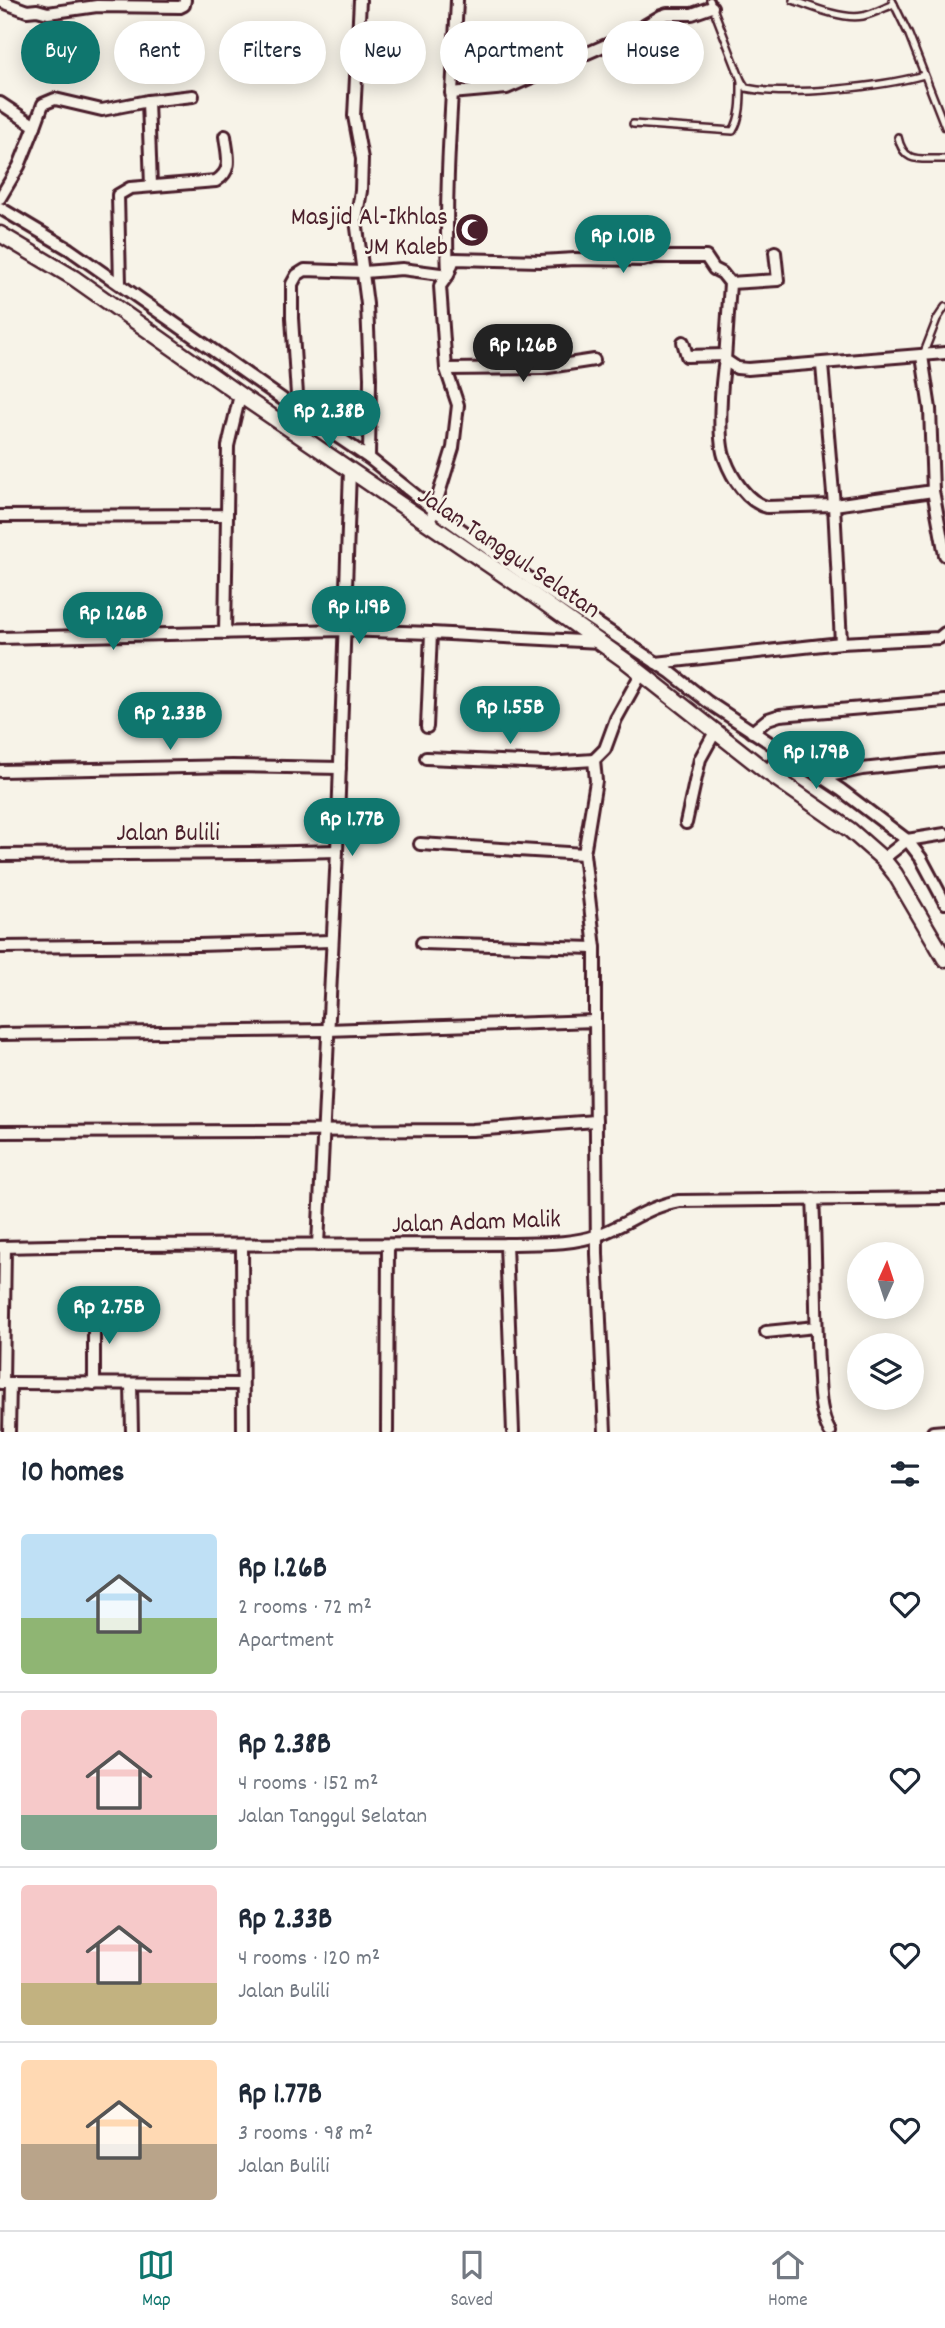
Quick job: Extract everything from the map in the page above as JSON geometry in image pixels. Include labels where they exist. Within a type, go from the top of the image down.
[{"type":"street","points":[[0,1],[27,11],[48,13],[96,3],[180,7],[185,0]]},
{"type":"street","points":[[360,0],[354,116],[362,159],[361,191],[356,220],[364,272],[370,378],[369,458]]},
{"type":"street","points":[[448,275],[446,216],[457,0]]},
{"type":"street","points":[[451,93],[507,89],[629,35],[661,16],[692,14],[711,4]]},
{"type":"street","points":[[0,198],[19,166],[43,104],[48,101],[70,101],[102,110],[193,96]]},
{"type":"street","points":[[148,101],[151,186]]},
{"type":"street","points":[[0,103],[35,126]]},
{"type":"street","points":[[120,284],[118,195],[130,188],[220,179],[226,174],[228,165],[225,136]]},
{"type":"street","name":"Jalan Tanggul Selatan","points":[[0,208],[69,249],[120,284],[369,458],[434,510],[529,578],[670,672],[752,732],[824,778],[907,840],[945,902]]},
{"type":"street","name":"Jalan Tanggul Selatan","points":[[0,234],[74,278],[600,642],[767,772],[836,820],[883,859],[908,894],[945,958]]},
{"type":"street","points":[[730,283],[778,280],[775,252]]},
{"type":"street","points":[[428,525],[453,448],[457,424],[458,405],[446,369],[440,286],[454,259],[503,258],[541,261],[706,257],[714,269],[722,273],[730,283],[721,381],[721,416],[724,457],[741,488],[758,505],[766,508],[835,505],[933,491]]},
{"type":"street","points":[[298,410],[292,318],[292,284],[297,275],[304,270],[364,272],[402,269],[448,275]]},
{"type":"street","points":[[683,342],[687,356],[725,358],[737,368],[748,369],[945,353]]},
{"type":"street","points":[[922,356],[930,409],[933,491],[945,555]]},
{"type":"street","points":[[446,369],[542,369],[594,360]]},
{"type":"street","points":[[822,365],[835,505],[841,643]]},
{"type":"street","points":[[225,633],[228,446],[240,395]]},
{"type":"street","points":[[318,1245],[337,850],[349,470]]},
{"type":"street","points":[[0,516],[227,516]]},
{"type":"street","points":[[0,638],[344,630],[600,642]]},
{"type":"street","points":[[427,727],[431,633]]},
{"type":"street","points":[[656,663],[841,643],[943,636]]},
{"type":"street","points":[[426,758],[547,762],[594,760],[605,749],[617,719],[641,674]]},
{"type":"street","points":[[752,732],[768,719],[780,715],[945,701]]},
{"type":"street","points":[[686,823],[700,759],[715,732]]},
{"type":"street","points":[[767,772],[782,751]]},
{"type":"street","points":[[594,760],[596,781],[584,854],[595,948],[596,1236],[605,1432]]},
{"type":"street","points":[[824,778],[875,768],[945,760]]},
{"type":"street","points":[[0,771],[208,766],[340,768]]},
{"type":"street","points":[[883,859],[907,840],[945,834]]},
{"type":"street","points":[[420,844],[584,854]]},
{"type":"street","name":"Jalan Bulili","points":[[0,855],[337,850]]},
{"type":"street","points":[[0,947],[172,946],[331,940]]},
{"type":"street","points":[[422,943],[595,948]]},
{"type":"street","points":[[0,1034],[327,1030],[595,1021]]},
{"type":"street","points":[[0,1132],[472,1130],[596,1121]]},
{"type":"street","name":"Jalan Adam Malik","points":[[2,1247],[388,1246],[569,1241],[596,1236],[664,1204],[678,1201],[945,1198]]},
{"type":"street","points":[[813,1199],[816,1327],[822,1414],[830,1432]]},
{"type":"street","points":[[506,1244],[513,1432]]},
{"type":"street","points":[[242,1245],[243,1432]]},
{"type":"street","points":[[387,1432],[388,1246]]},
{"type":"street","points":[[2,1247],[4,1383],[9,1432]]},
{"type":"street","points":[[93,1384],[94,1308]]},
{"type":"street","points":[[766,1332],[816,1327]]},
{"type":"street","points":[[4,1383],[242,1384]]},
{"type":"street","points":[[131,1384],[132,1432]]},
{"type":"street","points":[[933,1432],[945,1431]]},
{"type":"lane","points":[[793,0],[817,9],[856,17],[866,16],[893,2],[945,127]]},
{"type":"lane","points":[[711,4],[746,88],[808,90],[893,83],[924,75]]},
{"type":"lane","points":[[633,124],[733,131],[741,104],[741,80]]},
{"type":"lane","points":[[898,137],[901,151],[907,156],[945,159]]},
{"type":"lane","points":[[922,356],[937,319],[945,307]]},
{"type":"place","name":"Masjid Al-Ikhlas JM Kaleb","points":[[472,230]]}]
